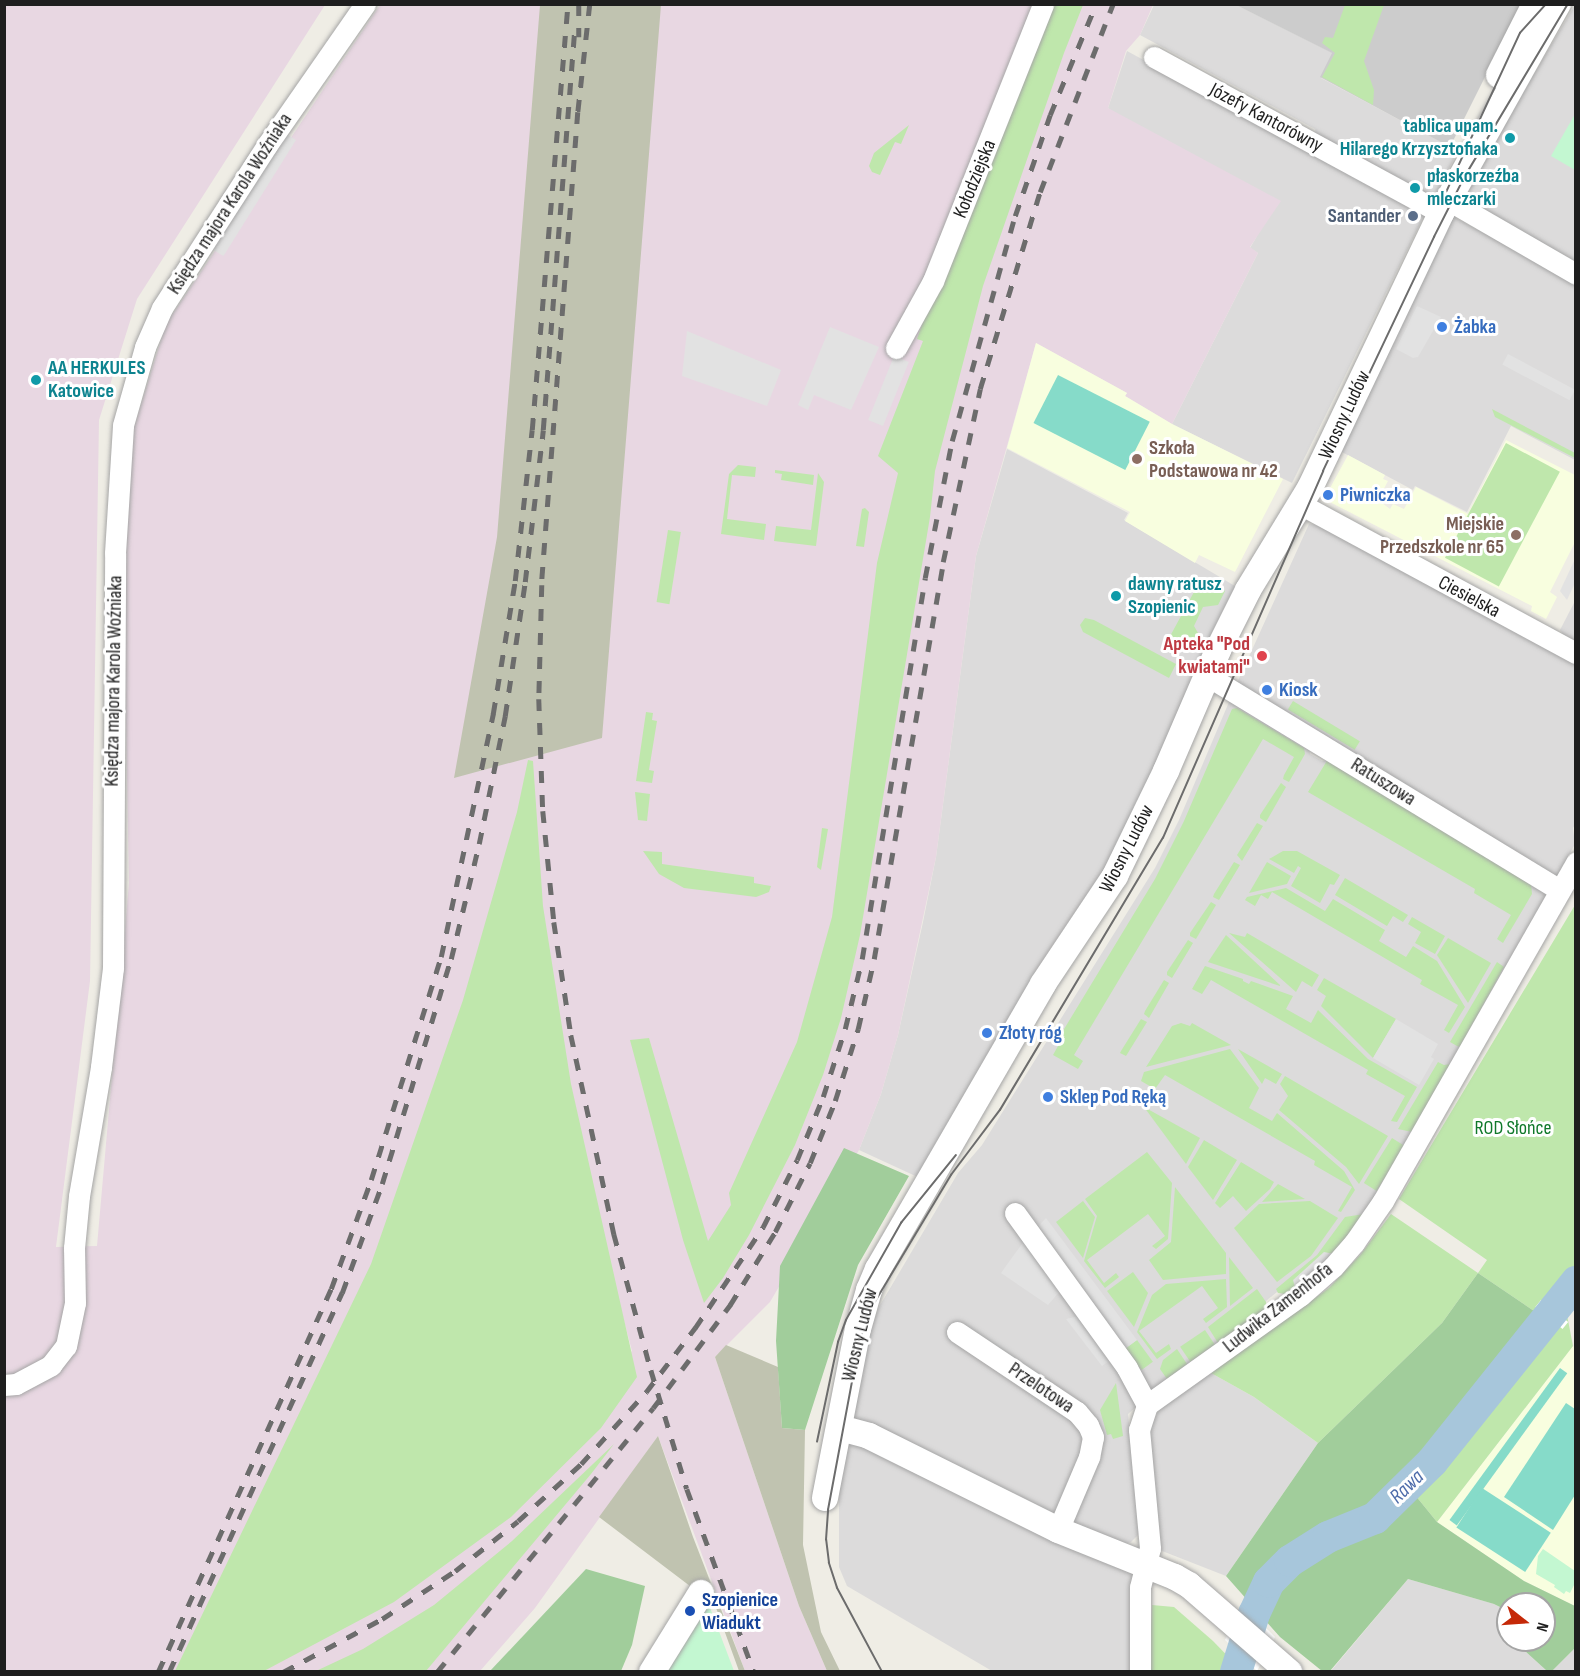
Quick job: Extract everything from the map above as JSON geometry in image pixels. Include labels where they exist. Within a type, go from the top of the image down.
[{"type":"street","name":"Księdza majora Karola Woźniaka","points":[[4,1384],[16,1384],[51,1365],[66,1346],[75,1303],[74,1248],[79,1196],[102,1066],[113,968],[115,553],[123,425],[145,347],[162,308],[267,145],[365,4]]},
{"type":"street","name":"Kołodziejska","points":[[896,348],[933,281],[1042,4]]},
{"type":"street","name":"Wiosny Ludów","points":[[825,1498],[859,1322],[878,1269],[1032,1003],[1115,876],[1166,771],[1206,675],[1256,574],[1320,470],[1444,206],[1500,73],[1535,4]]},
{"type":"street","name":"Wiosny Ludów","points":[[1444,206],[1558,4]]},
{"type":"street","name":"Józefy Kantorówny","points":[[1154,57],[1575,274]]},
{"type":"street","name":"Ciesielska","points":[[1300,504],[1575,653]]},
{"type":"street","name":"Ratuszowa","points":[[1206,675],[1560,890]]},
{"type":"street","name":"Ludwika Zamenhofa","points":[[1147,1405],[1301,1295],[1333,1267],[1354,1243],[1383,1201],[1575,862]]},
{"type":"street","points":[[1015,1213],[1127,1368],[1147,1405],[1139,1430],[1150,1548],[1140,1587],[1140,1671]]},
{"type":"street","name":"Przelotowa","points":[[957,1332],[1077,1412],[1088,1425],[1094,1437],[1089,1457],[1058,1530]]},
{"type":"street","points":[[840,1428],[869,1436],[1058,1530],[1146,1564],[1189,1585],[1289,1671]]},
{"type":"street","points":[[652,1671],[701,1593]]},
{"type":"shaded area","points":[[5,5],[325,5],[137,299],[99,420],[90,981],[56,1247],[97,1246],[129,883],[123,567],[134,427],[166,324],[380,5],[1153,5],[1140,35],[1126,51],[1108,108],[1281,201],[1250,247],[1258,253],[1172,424],[1125,396],[1127,393],[1036,343],[976,556],[936,857],[898,1035],[881,1094],[859,1150],[770,1302],[715,1357],[799,1606],[827,1671],[745,1671],[658,1436],[535,1608],[480,1671],[5,1672]],"holes":[[[581,1159],[632,1351],[532,1458]]]},
{"type":"shaded area","points":[[540,5],[661,5],[602,738],[454,778],[497,537]]},
{"type":"shaded area","points":[[1154,5],[1236,5],[1333,53],[1321,78],[1458,151],[1434,197],[1427,198],[1317,140],[1315,129],[1140,35]]},
{"type":"shaded area","points":[[1236,5],[1521,5],[1450,147],[1320,77],[1332,53]]},
{"type":"shaded area","points":[[1575,5],[1575,261],[1465,201],[1462,195]]},
{"type":"shaded area","points":[[1127,51],[1422,211],[1424,216],[1292,483],[1172,424],[1258,253],[1250,248],[1257,236],[1108,108]]},
{"type":"shaded area","points":[[285,133],[296,140],[223,256],[212,249]]},
{"type":"shaded area","points":[[1454,217],[1575,283],[1575,460],[1511,426],[1467,512],[1415,486],[1413,490],[1340,451],[1449,219]]},
{"type":"shaded area","points":[[1417,306],[1441,317],[1418,357],[1413,358],[1396,349]]},
{"type":"shaded area","points":[[830,327],[879,347],[851,410],[814,395],[808,410],[798,405]]},
{"type":"shaded area","points":[[687,331],[781,370],[767,406],[682,376]]},
{"type":"shaded area","name":"Szkoła Podstawowa nr 42","points":[[1036,343],[1127,393],[1125,396],[1172,424],[1283,479],[1235,572],[1199,555],[1195,563],[1125,521],[1130,512],[1007,448]]},
{"type":"shaded area","points":[[1508,354],[1575,390],[1569,400],[1502,365]]},
{"type":"shaded area","points":[[894,356],[909,362],[883,426],[868,420]]},
{"type":"shaded area","points":[[1058,375],[1150,422],[1125,470],[1033,423]]},
{"type":"shaded area","name":"Miejskie Przedszkole nr 65","points":[[1506,440],[1575,475],[1575,542],[1550,592],[1557,597],[1546,619],[1531,611],[1532,606],[1324,499],[1348,455],[1385,475],[1383,479],[1388,481],[1378,500],[1390,509],[1393,504],[1404,509],[1416,487],[1468,514]]},
{"type":"shaded area","points":[[1007,449],[1128,513],[1124,520],[1240,589],[1106,867],[922,1179],[859,1150],[881,1094],[898,1035],[923,922],[936,857],[976,556]]},
{"type":"shaded area","points":[[1309,524],[1320,525],[1575,659],[1576,823],[1573,828],[1575,844],[1558,875],[1550,876],[1237,683]]},
{"type":"shaded area","points":[[1575,559],[1575,583],[1567,600],[1560,591]]},
{"type":"shaded area","points":[[1575,601],[1575,646],[1560,630]]},
{"type":"shaded area","points":[[1229,702],[1238,702],[1309,745],[1310,754],[1322,761],[1329,760],[1542,889],[1547,899],[1368,1210],[1341,1247],[1287,1295],[1277,1292],[1266,1301],[1265,1312],[1165,1381],[1128,1414],[1140,1533],[1131,1542],[1122,1545],[850,1422],[870,1330],[879,1307],[958,1173],[982,1145],[1155,868],[1179,820]]},
{"type":"shaded area","points":[[1396,1019],[1438,1044],[1431,1057],[1434,1059],[1419,1085],[1373,1058]]},
{"type":"shaded area","points":[[1046,1218],[1137,1340],[1102,1366],[1066,1319],[1078,1316],[1060,1291],[1048,1305],[1001,1273],[1024,1241]]},
{"type":"shaded area","points":[[1324,1252],[1334,1254],[1295,1287],[1293,1280]]},
{"type":"shaded area","points":[[726,1345],[778,1367],[782,1428],[805,1430],[803,1545],[821,1632],[840,1671],[827,1671],[799,1606],[715,1357]]},
{"type":"shaded area","points":[[1573,1346],[1576,1348],[1575,1606],[1556,1597],[1556,1592],[1546,1592],[1524,1581],[1437,1522]]},
{"type":"shaded area","points":[[1560,1368],[1567,1373],[1457,1525],[1449,1520]]},
{"type":"shaded area","points":[[1211,1373],[1254,1397],[1318,1443],[1226,1576],[1157,1549],[1148,1429],[1162,1405]]},
{"type":"shaded area","points":[[1566,1403],[1575,1409],[1575,1495],[1553,1530],[1504,1497]]},
{"type":"shaded area","points":[[658,1436],[693,1537],[745,1671],[739,1671],[715,1605],[599,1517]]},
{"type":"shaded area","points":[[847,1437],[1132,1572],[1132,1671],[992,1671],[847,1586],[839,1567],[839,1479]]},
{"type":"shaded area","points":[[1482,1488],[1551,1533],[1525,1572],[1456,1527]]},
{"type":"shaded area","points":[[1408,1579],[1496,1605],[1496,1652],[1526,1652],[1547,1671],[1330,1672]]},
{"type":"shaded area","points":[[1575,1648],[1575,1671],[1552,1671]]},
{"type":"green space","points":[[1051,5],[1083,5],[1064,53],[983,286],[935,471],[930,517],[860,935],[841,1018],[823,1075],[795,1145],[749,1235],[723,1278],[704,1303],[683,1240],[630,1040],[649,1038],[708,1241],[731,1205],[729,1193],[797,1042],[832,917],[877,563],[898,473],[878,456],[923,341],[917,339],[926,313]]},
{"type":"green space","points":[[1345,5],[1384,5],[1364,61],[1374,90],[1373,105],[1322,77],[1335,53],[1322,43],[1325,37],[1333,38]]},
{"type":"green space","points":[[1575,114],[1575,170],[1551,156]]},
{"type":"green space","points":[[909,125],[901,144],[895,142],[880,175],[872,172],[869,166],[874,153]]},
{"type":"green space","points":[[1492,409],[1575,453],[1575,458],[1495,417]]},
{"type":"green space","points":[[1506,443],[1560,472],[1499,586],[1445,558]]},
{"type":"green space","points":[[738,465],[756,467],[755,477],[732,475],[727,519],[766,524],[764,540],[721,534],[729,474]]},
{"type":"green space","points":[[775,470],[814,475],[813,485],[781,480],[782,474],[775,473]]},
{"type":"green space","points":[[818,473],[824,482],[816,546],[774,541],[776,526],[811,530]]},
{"type":"green space","points":[[865,508],[869,512],[864,547],[856,546],[862,509]]},
{"type":"green space","points":[[668,530],[681,532],[669,604],[657,602]]},
{"type":"green space","points":[[1201,579],[1225,591],[1218,605],[1203,607],[1194,626],[1201,638],[1193,653],[1168,640]]},
{"type":"green space","points":[[1085,618],[1094,620],[1176,664],[1169,678],[1083,632],[1080,625]]},
{"type":"green space","points":[[1293,701],[1360,741],[1355,750],[1288,710]]},
{"type":"green space","points":[[1237,708],[1304,748],[1305,754],[1289,782],[1283,779],[1294,757],[1263,739],[1074,1055],[1083,1061],[1078,1069],[1053,1055],[1058,1046],[1055,1044],[1155,879],[1184,821],[1232,709]]},
{"type":"green space","points":[[646,712],[653,713],[652,720],[657,721],[649,770],[654,771],[652,783],[636,781]]},
{"type":"green space","points":[[1328,759],[1531,884],[1532,894],[1503,943],[1497,939],[1511,915],[1474,893],[1475,889],[1308,792]]},
{"type":"green space","points":[[528,760],[533,761],[543,906],[571,1084],[637,1377],[601,1428],[511,1517],[394,1602],[264,1671],[175,1671],[371,1264],[463,1000],[517,812]]},
{"type":"green space","points":[[1281,783],[1286,787],[1266,822],[1260,818],[1260,815]]},
{"type":"green space","points":[[635,792],[650,794],[647,821],[638,820]]},
{"type":"green space","points":[[1257,823],[1263,826],[1242,861],[1237,855]]},
{"type":"green space","points":[[822,828],[828,829],[821,870],[817,867]]},
{"type":"green space","points":[[643,851],[662,852],[662,864],[754,877],[754,883],[771,886],[769,892],[756,897],[684,888],[659,874]]},
{"type":"green space","points":[[1283,851],[1297,851],[1340,875],[1334,885],[1330,884],[1320,903],[1291,886],[1301,868],[1298,866],[1294,873],[1269,859]]},
{"type":"green space","points":[[1234,862],[1240,865],[1219,900],[1213,897],[1214,894]]},
{"type":"green space","points":[[1267,862],[1291,876],[1287,884],[1249,893]]},
{"type":"green space","points":[[1345,878],[1408,915],[1403,922],[1393,916],[1387,926],[1335,895]]},
{"type":"green space","points":[[1286,888],[1325,911],[1333,899],[1385,930],[1379,941],[1406,957],[1413,946],[1437,961],[1465,1007],[1449,1033],[1444,1030],[1458,1005],[1420,984],[1422,980],[1272,892],[1268,899],[1261,895],[1255,906],[1245,900],[1247,897]]},
{"type":"green space","points":[[1211,902],[1216,905],[1196,939],[1190,936],[1190,933]]},
{"type":"green space","name":"ROD Słońce","points":[[1575,905],[1576,1304],[1567,1315],[1573,1346],[1437,1522],[1402,1479],[1537,1313],[1478,1273],[1487,1260],[1399,1199]]},
{"type":"green space","points":[[1412,917],[1445,936],[1435,954],[1415,943],[1421,932],[1408,924]]},
{"type":"green space","points":[[1229,933],[1245,937],[1247,933],[1319,975],[1312,987],[1302,981],[1296,992]]},
{"type":"green space","points":[[1226,935],[1280,985],[1280,986],[1208,962]]},
{"type":"green space","points":[[1448,938],[1491,963],[1468,1003],[1437,955]]},
{"type":"green space","points":[[1188,940],[1193,943],[1172,978],[1167,975],[1167,972]]},
{"type":"green space","points":[[1497,962],[1504,967],[1460,1047],[1457,1046],[1450,1042]]},
{"type":"green space","points":[[1205,966],[1243,979],[1249,984],[1251,981],[1293,996],[1286,1009],[1311,1023],[1318,1010],[1368,1059],[1417,1087],[1397,1122],[1391,1121],[1405,1096],[1366,1074],[1368,1070],[1211,980],[1202,994],[1192,989]]},
{"type":"green space","points":[[1324,978],[1396,1019],[1373,1058],[1321,1006],[1326,996],[1317,990]]},
{"type":"green space","points":[[1164,980],[1169,983],[1149,1018],[1144,1014],[1145,1011]]},
{"type":"green space","points":[[1141,1019],[1147,1022],[1126,1056],[1120,1053],[1121,1051]]},
{"type":"green space","points":[[1181,1023],[1190,1026],[1192,1023],[1231,1045],[1146,1067],[1172,1026]]},
{"type":"green space","points":[[1230,1049],[1259,1088],[1249,1108],[1272,1121],[1277,1113],[1344,1171],[1355,1190],[1341,1212],[1338,1211],[1352,1187],[1314,1165],[1315,1161],[1165,1075],[1155,1089],[1141,1081],[1144,1072]]},
{"type":"green space","points":[[1238,1049],[1282,1074],[1276,1084],[1265,1078],[1262,1084]]},
{"type":"green space","points":[[1438,1062],[1444,1065],[1451,1064],[1412,1132],[1398,1129]]},
{"type":"green space","points":[[1285,1076],[1388,1136],[1359,1184],[1346,1167],[1279,1110],[1288,1096],[1280,1084]]},
{"type":"green space","points":[[1144,1107],[1200,1138],[1186,1164]]},
{"type":"green space","points":[[1392,1138],[1405,1146],[1377,1191],[1364,1183]]},
{"type":"green space","points":[[1204,1140],[1237,1160],[1213,1200],[1188,1167]]},
{"type":"green space","points":[[844,1148],[909,1176],[858,1265],[805,1430],[782,1428],[776,1341],[780,1266]]},
{"type":"green space","points":[[1147,1152],[1172,1183],[1168,1239],[1156,1249],[1152,1246],[1165,1236],[1148,1214],[1087,1260],[1104,1283],[1116,1273],[1119,1277],[1105,1288],[1084,1261],[1097,1216],[1085,1199]]},
{"type":"green space","points":[[1241,1162],[1274,1182],[1270,1189],[1246,1211],[1233,1196],[1220,1208],[1215,1203]]},
{"type":"green space","points":[[1278,1184],[1305,1199],[1262,1202]]},
{"type":"green space","points":[[1175,1187],[1226,1253],[1226,1274],[1163,1280],[1149,1260],[1171,1242]]},
{"type":"green space","points":[[1083,1201],[1095,1217],[1083,1258],[1056,1222]]},
{"type":"green space","points":[[1310,1201],[1338,1218],[1311,1256],[1277,1282],[1234,1228],[1259,1204]]},
{"type":"green space","points":[[1364,1214],[1334,1254],[1324,1253],[1287,1294],[1278,1293],[1276,1289],[1317,1255],[1345,1217]]},
{"type":"green space","points":[[1391,1214],[1478,1273],[1442,1323],[1318,1443],[1254,1397],[1211,1373],[1329,1288],[1361,1254]]},
{"type":"green space","points":[[1229,1257],[1253,1288],[1230,1306]]},
{"type":"green space","points":[[1133,1272],[1148,1293],[1134,1327],[1107,1291]]},
{"type":"green space","points":[[1478,1273],[1537,1313],[1402,1479],[1437,1522],[1524,1581],[1546,1592],[1496,1592],[1496,1605],[1408,1579],[1330,1671],[1322,1671],[1280,1637],[1226,1576],[1318,1443],[1442,1323]]},
{"type":"green space","points":[[1226,1279],[1227,1307],[1206,1323],[1203,1319],[1218,1308],[1202,1286],[1139,1331],[1156,1353],[1169,1344],[1171,1349],[1157,1359],[1137,1332],[1152,1295],[1166,1284]]},
{"type":"green space","points":[[1257,1289],[1266,1302],[1266,1309],[1218,1343],[1208,1327]]},
{"type":"green space","points":[[1205,1330],[1215,1345],[1190,1362],[1180,1347]]},
{"type":"green space","points":[[1137,1340],[1153,1362],[1142,1370],[1126,1348]]},
{"type":"green space","points":[[1177,1349],[1187,1364],[1167,1379],[1160,1369],[1163,1360]]},
{"type":"green space","points":[[1116,1383],[1123,1436],[1113,1439],[1111,1434],[1107,1435],[1100,1410]]},
{"type":"green space","points":[[614,1444],[426,1671],[316,1671],[363,1649],[434,1605],[512,1541]]},
{"type":"green space","points":[[1543,1549],[1575,1571],[1575,1583],[1570,1593],[1566,1591],[1564,1594],[1554,1587],[1555,1585],[1536,1574],[1538,1556]]},
{"type":"green space","points":[[586,1569],[645,1586],[632,1645],[621,1671],[490,1671]]},
{"type":"green space","points":[[1556,1597],[1575,1606],[1575,1648],[1552,1671],[1547,1671],[1526,1652],[1556,1652]]},
{"type":"green space","points":[[709,1605],[734,1671],[668,1671]]},
{"type":"green space","points":[[1152,1605],[1174,1607],[1213,1641],[1242,1671],[1149,1672]]},
{"type":"pier","points":[[1541,1300],[1568,1322],[1563,1329],[1535,1307]]},
{"type":"pier","points":[[1242,1604],[1275,1637],[1257,1671],[1225,1640]]},
{"type":"waterway","name":"Rawa","points":[[1236,1672],[1254,1614],[1269,1582],[1290,1561],[1328,1537],[1375,1518],[1432,1462],[1576,1282]]},
{"type":"tram line","points":[[1442,201],[1520,33],[1546,4]]},
{"type":"tram line","points":[[882,1672],[837,1588],[829,1563],[826,1540],[828,1510],[858,1349],[867,1315],[951,1175],[1000,1110],[1163,838],[1323,471],[1434,237],[1465,176],[1568,4]]},
{"type":"tram line","points":[[817,1442],[838,1342],[846,1320],[901,1223],[956,1155]]},
{"type":"railway","points":[[158,1672],[331,1289],[371,1180],[441,957],[493,714],[515,581],[532,430],[568,4]]},
{"type":"railway","points":[[579,4],[579,37]]},
{"type":"railway","points":[[590,4],[578,112],[542,585],[539,699],[543,811],[554,922],[571,1035],[614,1234],[651,1370],[687,1489],[754,1672]]},
{"type":"railway","points":[[283,1672],[382,1619],[455,1571],[518,1521],[581,1464],[646,1392],[695,1328],[763,1227],[797,1160],[823,1097],[845,1029],[862,959],[925,578],[952,441],[1015,216],[1050,115],[1096,4]]},
{"type":"railway","points":[[437,1672],[653,1408],[730,1305],[775,1232],[810,1163],[835,1101],[858,1029],[874,959],[943,562],[980,389],[1040,192],[1113,4]]},
{"type":"railway","points":[[169,1672],[342,1293],[382,1184],[451,959],[479,844],[505,716],[525,582],[543,430],[574,32]]},
{"type":"place","name":"tablica upam. Hilarego Krzysztofiaka","points":[[1510,138]]},
{"type":"place","name":"płaskorzeźba mleczarki","points":[[1415,188]]},
{"type":"place","name":"Santander","points":[[1413,216]]},
{"type":"place","name":"Żabka","points":[[1442,327]]},
{"type":"place","name":"AA HERKULES Katowice","points":[[36,380]]},
{"type":"place","name":"Szkoła Podstawowa nr 42","points":[[1137,459]]},
{"type":"place","name":"Piwniczka","points":[[1328,495]]},
{"type":"place","name":"Miejskie Przedszkole nr 65","points":[[1516,535]]},
{"type":"place","name":"dawny ratusz Szopienic","points":[[1116,596]]},
{"type":"place","name":"Apteka \"Pod kwiatami\"","points":[[1262,656]]},
{"type":"place","name":"Kiosk","points":[[1267,690]]},
{"type":"place","name":"Złoty róg","points":[[987,1033]]},
{"type":"place","name":"Sklep Pod Ręką","points":[[1048,1097]]},
{"type":"place","name":"Szopienice Wiadukt","points":[[690,1611]]}]
